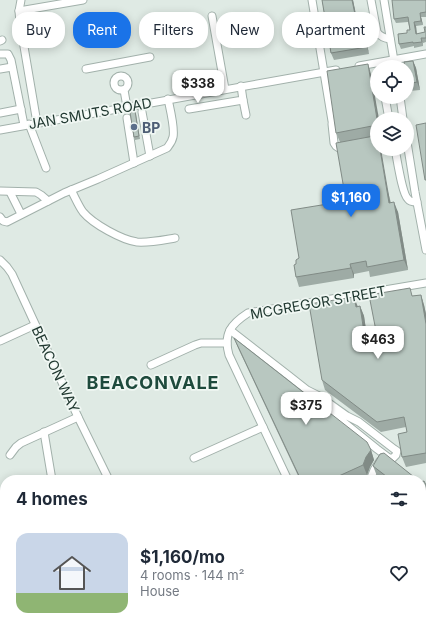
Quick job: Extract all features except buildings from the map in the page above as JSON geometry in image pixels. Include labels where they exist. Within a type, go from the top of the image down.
[{"type":"street","points":[[21,0],[19,11],[20,23],[37,123]]},
{"type":"street","points":[[19,11],[83,0]]},
{"type":"street","points":[[312,0],[332,122],[334,143],[336,146],[341,148],[356,145]]},
{"type":"street","points":[[371,0],[377,32],[383,37],[390,39]]},
{"type":"street","points":[[384,0],[394,60]]},
{"type":"street","points":[[212,16],[225,89]]},
{"type":"street","points":[[0,54],[8,54],[11,60],[21,109],[46,168]]},
{"type":"street","points":[[405,60],[426,54]]},
{"type":"street","points":[[86,69],[150,57]]},
{"type":"street","points":[[117,63],[120,76],[115,80],[115,86],[117,89],[124,90],[127,107]]},
{"type":"street","points":[[354,66],[370,65]]},
{"type":"street","points":[[0,69],[12,67]]},
{"type":"street","name":"JAN SMUTS ROAD","points":[[0,130],[347,68]]},
{"type":"street","points":[[241,86],[246,115]]},
{"type":"street","points":[[0,217],[3,221],[7,222],[57,196],[167,148],[171,143],[174,132],[168,100]]},
{"type":"street","points":[[189,109],[243,100]]},
{"type":"street","points":[[0,113],[21,109]]},
{"type":"street","points":[[142,112],[150,156]]},
{"type":"street","points":[[127,118],[134,163]]},
{"type":"street","points":[[397,156],[406,196],[408,200],[417,202]]},
{"type":"street","points":[[409,156],[426,250]]},
{"type":"street","points":[[399,166],[410,164]]},
{"type":"street","points":[[71,190],[84,212],[115,235],[138,242],[175,238]]},
{"type":"street","points":[[0,191],[36,192],[48,201]]},
{"type":"street","points":[[10,192],[21,214]]},
{"type":"street","name":"BEACON WAY","points":[[0,260],[10,271],[106,475]]},
{"type":"street","name":"MCGREGOR STREET","points":[[230,330],[232,325],[248,313],[426,282]]},
{"type":"street","points":[[0,341],[35,325]]},
{"type":"street","points":[[286,475],[229,355],[227,343],[230,330],[307,390],[316,400],[384,454],[391,458],[397,453],[394,449],[359,422],[346,416],[319,396],[307,390]]},
{"type":"street","points":[[151,365],[201,343],[227,343]]},
{"type":"street","points":[[10,455],[19,444],[78,417]]},
{"type":"street","points":[[194,458],[263,427]]},
{"type":"street","points":[[44,432],[51,475]]},
{"type":"street","points":[[372,475],[384,454]]},
{"type":"place","name":"BP","points":[[134,127]]},
{"type":"district","name":"BEACONVALE","points":[[153,382]]}]
